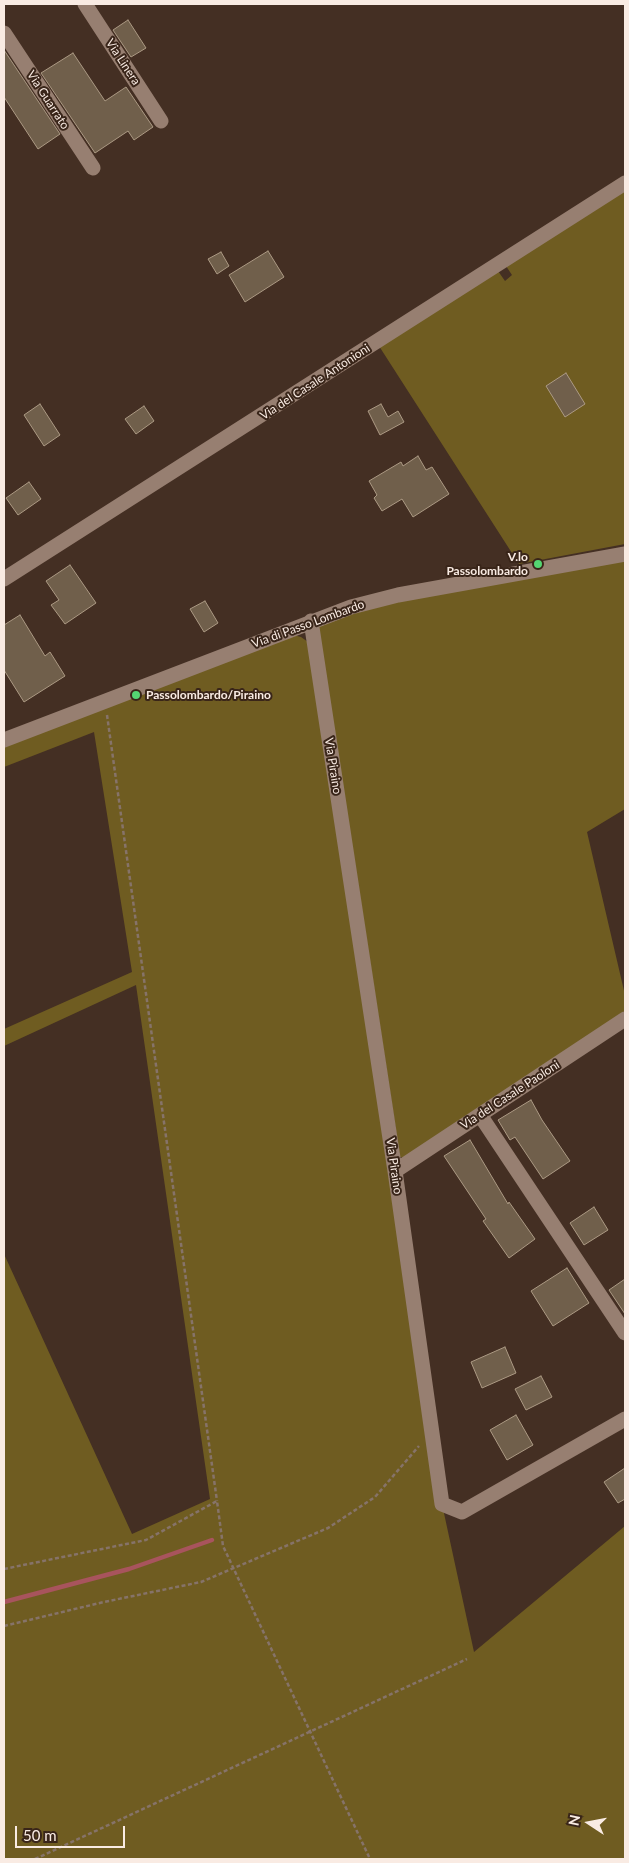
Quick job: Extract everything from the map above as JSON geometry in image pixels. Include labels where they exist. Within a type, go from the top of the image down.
[{"type":"street","name":"Via Linera","points":[[85,4],[161,121]]},
{"type":"street","name":"Via Guarrato","points":[[4,33],[93,168]]},
{"type":"street","name":"Via del Casale Antonioni","points":[[4,579],[625,183]]},
{"type":"street","name":"Via di Passo Lombardo","points":[[4,740],[351,607],[398,595],[625,554]]},
{"type":"street","name":"Via Piraino","points":[[311,621],[395,1172],[442,1504],[462,1512],[625,1419]]},
{"type":"street","name":"Via del Casale Paoloni","points":[[395,1172],[625,1019]]},
{"type":"street","points":[[480,1115],[625,1332]]},
{"type":"path","points":[[105,700],[223,1546],[370,1859]]},
{"type":"path","points":[[4,1626],[104,1602],[201,1582],[328,1528],[375,1497],[417,1447],[432,1436]]},
{"type":"path","points":[[4,1569],[146,1540],[217,1500]]},
{"type":"path","points":[[35,1859],[467,1659]]},
{"type":"shaded area","points":[[625,188],[625,544],[519,564],[379,346],[498,271],[505,281],[512,275],[506,266]]},
{"type":"shaded area","points":[[625,558],[625,809],[587,832],[625,995],[625,1011],[404,1158],[400,1157],[318,624],[385,604]]},
{"type":"shaded area","points":[[293,635],[301,637],[308,642],[442,1504],[474,1652],[625,1526],[625,1859],[4,1859],[4,1254],[132,1534],[210,1499],[136,985],[4,1046],[4,1029],[132,972],[94,732],[4,767],[4,745]]},
{"type":"building","points":[[128,20],[146,48],[131,57],[113,30]]},
{"type":"building","points":[[4,50],[60,134],[38,149],[4,97]]},
{"type":"building","points":[[73,53],[105,101],[126,87],[153,127],[134,140],[128,131],[95,153],[41,73]]},
{"type":"building","points":[[268,251],[284,277],[245,302],[229,275]]},
{"type":"building","points":[[221,252],[229,266],[217,274],[208,259]]},
{"type":"building","points":[[566,373],[585,404],[565,417],[546,386]]},
{"type":"building","points":[[40,404],[60,435],[44,446],[24,415]]},
{"type":"building","points":[[381,404],[388,417],[398,411],[404,422],[380,435],[368,411]]},
{"type":"building","points":[[144,406],[154,421],[136,434],[125,419]]},
{"type":"building","points":[[418,456],[426,470],[432,467],[449,494],[413,517],[402,499],[382,511],[374,498],[377,495],[369,481],[401,462],[403,466]]},
{"type":"building","points":[[29,482],[41,499],[18,515],[6,498]]},
{"type":"building","points":[[70,565],[96,603],[65,624],[51,605],[59,600],[46,581]]},
{"type":"building","points":[[205,601],[218,623],[204,632],[190,609]]},
{"type":"building","points":[[20,615],[45,656],[50,652],[65,676],[24,702],[4,670],[4,625]]},
{"type":"building","points":[[531,1100],[542,1120],[570,1161],[543,1179],[515,1137],[510,1140],[498,1120]]},
{"type":"building","points":[[470,1140],[508,1204],[509,1202],[535,1239],[509,1258],[483,1221],[486,1219],[444,1156]]},
{"type":"building","points":[[594,1207],[608,1230],[584,1245],[570,1223]]},
{"type":"building","points":[[567,1268],[589,1303],[553,1326],[531,1291]]},
{"type":"building","points":[[625,1279],[625,1314],[609,1290]]},
{"type":"building","points":[[505,1347],[516,1373],[482,1388],[471,1362]]},
{"type":"building","points":[[541,1376],[552,1397],[526,1410],[515,1389]]},
{"type":"building","points":[[516,1415],[533,1445],[507,1460],[490,1430]]},
{"type":"building","points":[[625,1468],[625,1499],[618,1503],[604,1482]]},
{"type":"waterway","points":[[4,1602],[129,1569],[212,1540]]},
{"type":"place","name":"V.lo Passolombardo","points":[[538,564]]},
{"type":"place","name":"Passolombardo/Piraino","points":[[136,695]]}]
